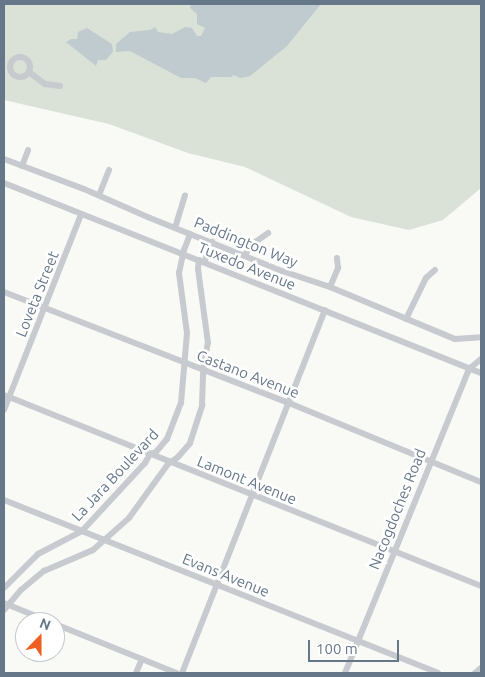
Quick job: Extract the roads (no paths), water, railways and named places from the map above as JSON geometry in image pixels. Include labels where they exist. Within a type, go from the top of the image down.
[{"type":"street","points":[[23,57],[30,64],[29,72],[25,76],[19,77],[7,68],[14,59],[23,57]]},
{"type":"street","points":[[29,72],[45,84],[60,86]]},
{"type":"street","points":[[22,166],[28,150]]},
{"type":"street","name":"Paddington Way","points":[[4,159],[99,195],[190,234],[330,287],[455,339],[481,337]]},
{"type":"street","points":[[99,195],[108,170]]},
{"type":"street","name":"Tuxedo Avenue","points":[[4,183],[481,373]]},
{"type":"street","points":[[175,228],[184,196]]},
{"type":"street","name":"Loveta Street","points":[[4,410],[6,396],[82,215]]},
{"type":"street","points":[[245,255],[251,245],[268,233]]},
{"type":"street","name":"La Jara Boulevard","points":[[4,588],[38,554],[82,531],[145,463],[150,454],[156,452],[162,446],[174,425],[181,403],[187,333],[179,272],[190,234]]},
{"type":"street","points":[[22,612],[6,606],[20,590],[44,572],[93,550],[129,518],[171,463],[185,451],[193,436],[202,405],[203,370],[208,343],[198,269],[212,242]]},
{"type":"street","points":[[330,287],[338,268],[337,258]]},
{"type":"street","points":[[406,319],[426,278],[435,270]]},
{"type":"street","name":"Castano Avenue","points":[[4,292],[289,403],[481,482]]},
{"type":"street","points":[[182,673],[325,310]]},
{"type":"street","name":"Nacogdoches Road","points":[[344,673],[469,369],[481,359]]},
{"type":"street","name":"Lamont Avenue","points":[[6,396],[481,586]]},
{"type":"street","name":"Evans Avenue","points":[[4,500],[438,673]]},
{"type":"street","points":[[65,628],[176,673]]},
{"type":"street","points":[[136,673],[142,659]]},
{"type":"street","points":[[475,673],[481,668]]}]
